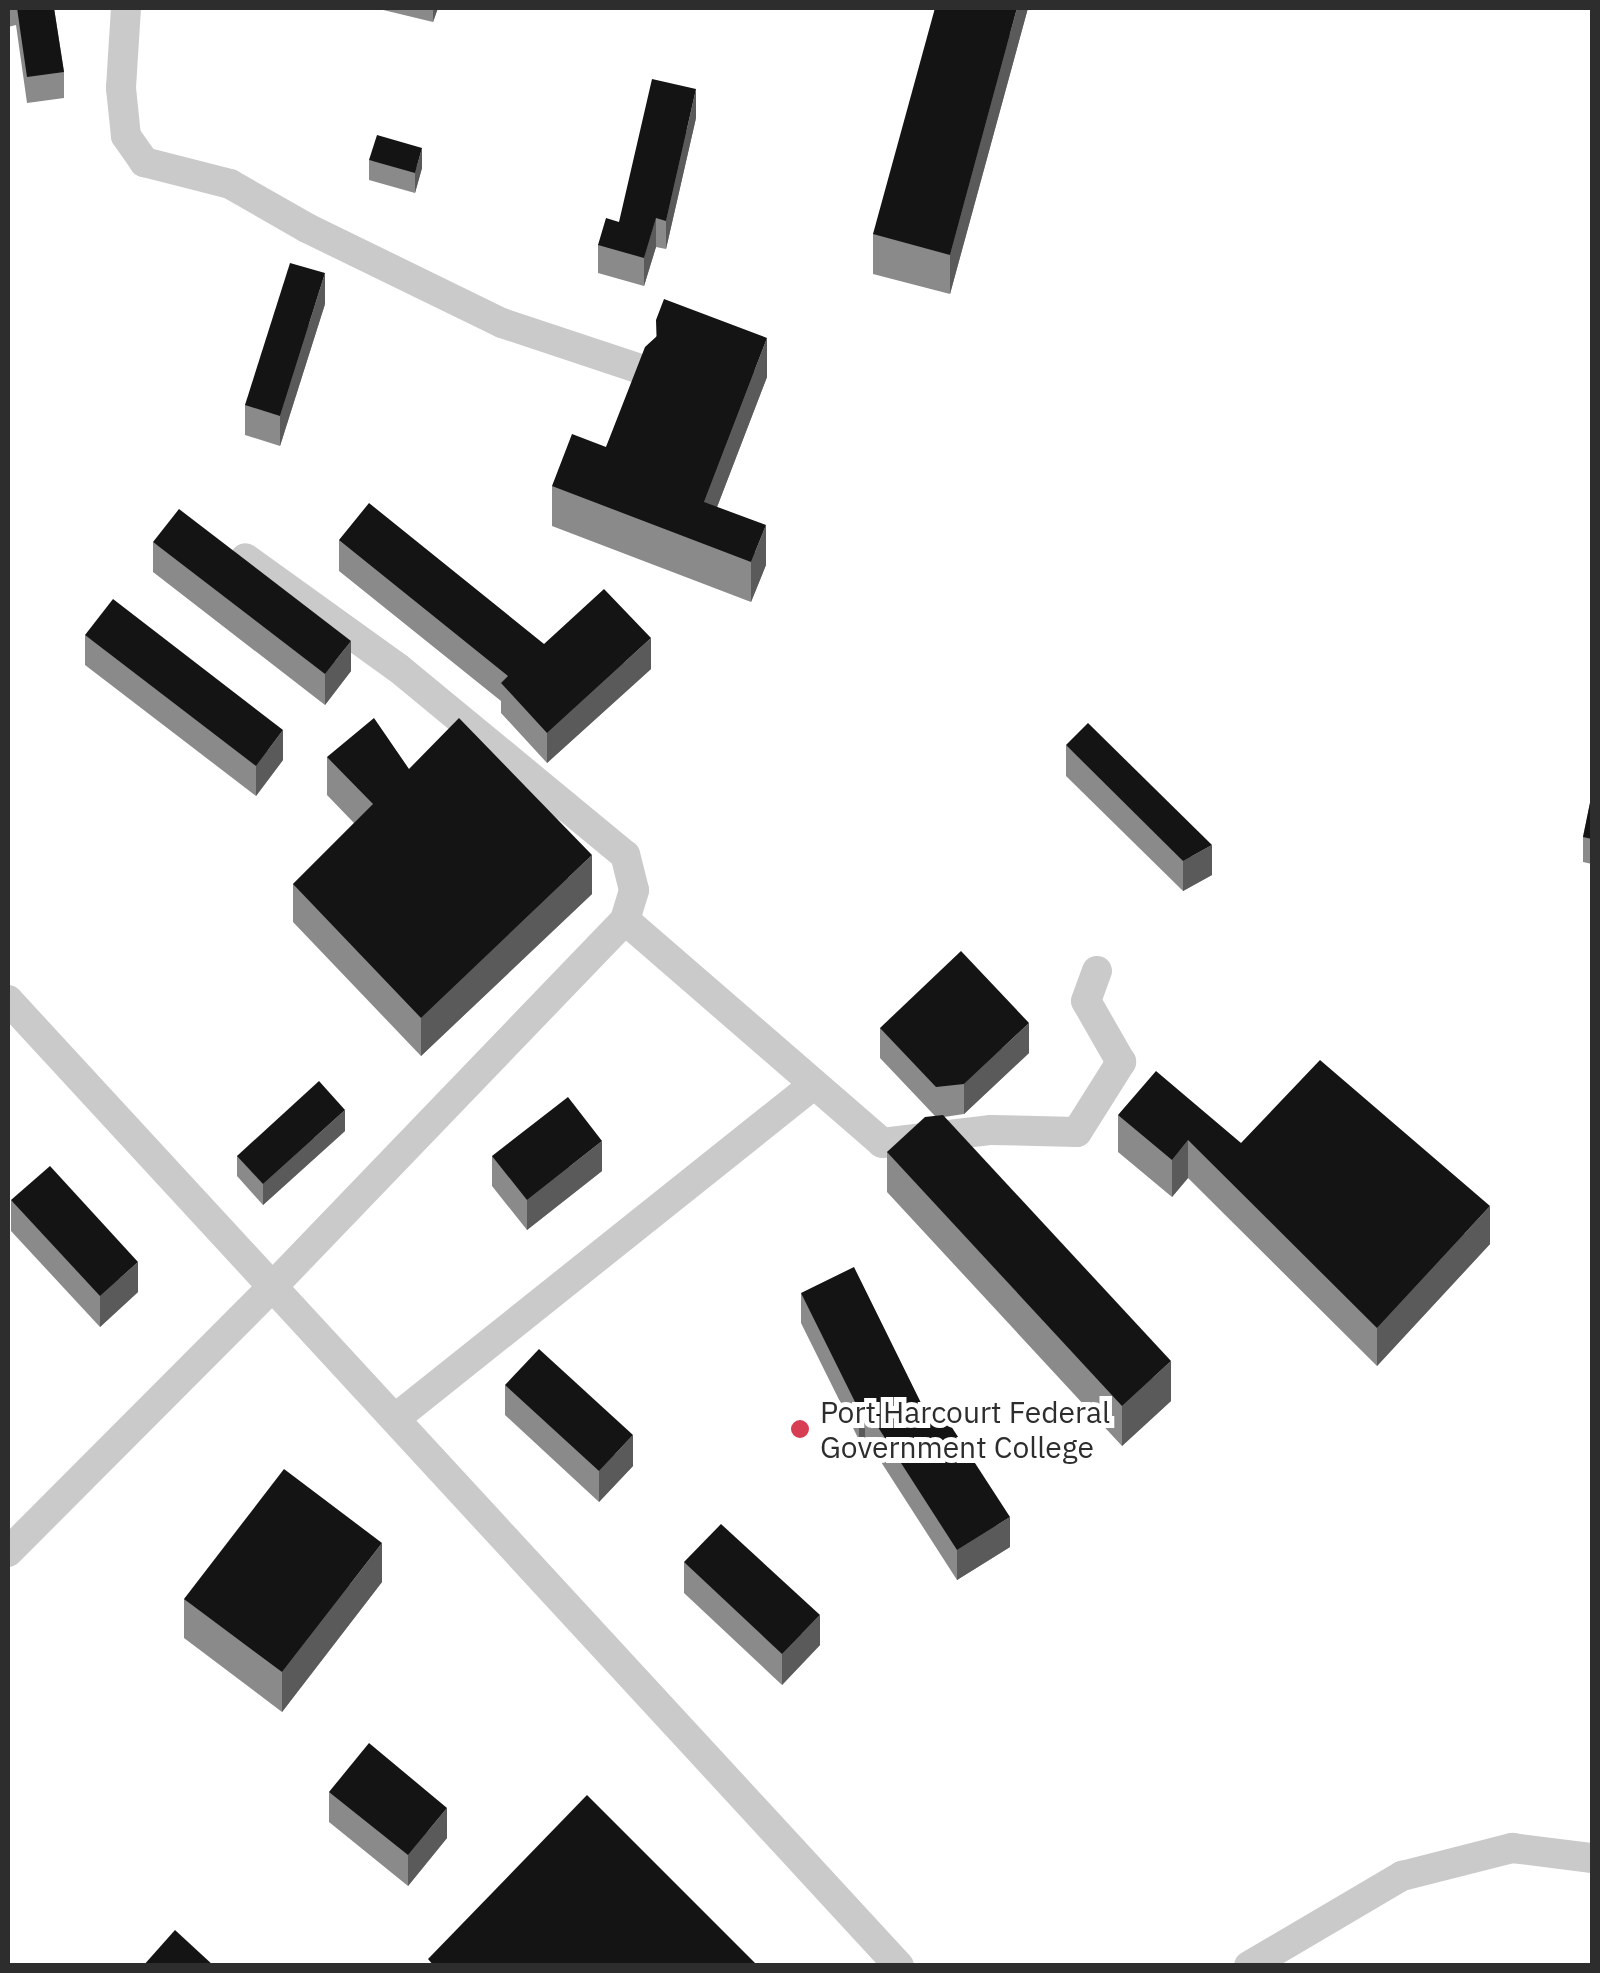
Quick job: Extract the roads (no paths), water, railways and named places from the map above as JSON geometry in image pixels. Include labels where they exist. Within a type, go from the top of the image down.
[{"type":"street","points":[[126,8],[122,88],[126,136],[144,162],[230,184],[306,228],[502,323],[640,369]]},
{"type":"street","points":[[8,1552],[274,1285],[625,920],[634,890],[626,855],[398,668],[245,558]]},
{"type":"street","points":[[625,920],[703,984],[812,1086],[882,1144],[991,1130],[1077,1132],[1121,1062],[1086,1001],[1097,971]]},
{"type":"street","points":[[8,1000],[899,1966]]},
{"type":"street","points":[[396,1417],[812,1086]]},
{"type":"street","points":[[1248,1966],[1402,1876],[1512,1848],[1592,1858]]},
{"type":"place","name":"Port Harcourt Federal Government College","points":[[800,1429]]}]
